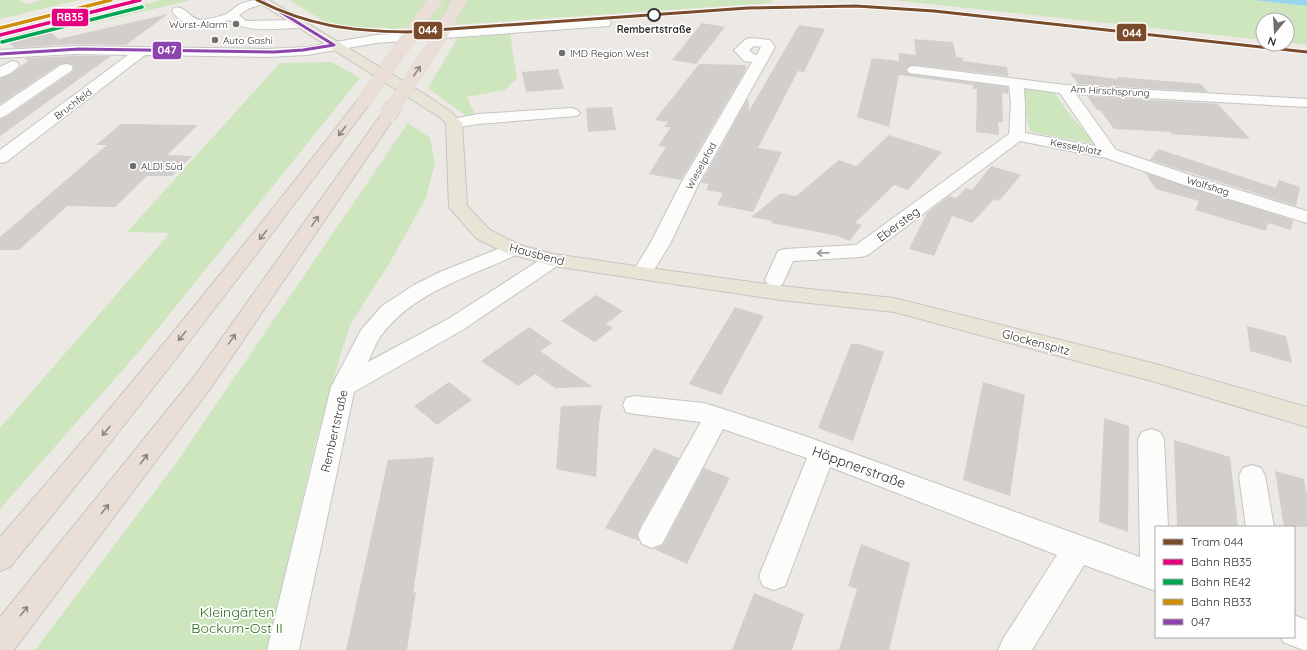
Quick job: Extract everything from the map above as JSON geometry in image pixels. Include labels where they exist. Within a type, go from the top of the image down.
[{"type":"highway","points":[[0,558],[131,401],[270,226],[366,100],[434,0]]},
{"type":"highway","points":[[0,642],[120,490],[202,382],[388,115],[433,47],[460,0]]},
{"type":"main road","points":[[261,0],[421,98],[446,115],[454,123]]},
{"type":"main road","name":"Hausbend","points":[[454,123],[458,207],[483,234],[512,249],[553,260],[642,273],[767,285]]},
{"type":"main road","name":"Glockenspitz","points":[[767,285],[894,305],[1152,372],[1307,417]]},
{"type":"street","points":[[178,11],[191,22],[202,24],[232,16],[236,10],[261,0]]},
{"type":"street","points":[[232,16],[243,24],[299,24]]},
{"type":"street","points":[[0,54],[54,50],[266,53],[306,51],[376,39],[543,29],[605,23]]},
{"type":"street","name":"Bruchfeld","points":[[1,156],[142,51]]},
{"type":"street","name":"Wieselpfad","points":[[642,273],[660,244],[689,185],[762,60]]},
{"type":"street","points":[[0,73],[12,65]]},
{"type":"street","points":[[0,113],[66,68]]},
{"type":"street","name":"Am Hirschsprung","points":[[914,70],[1065,89],[1307,103]]},
{"type":"street","points":[[1016,83],[1018,104],[1017,136]]},
{"type":"street","name":"Kesselplatz","points":[[1065,89],[1110,154]]},
{"type":"street","points":[[1291,102],[1307,118]]},
{"type":"street","points":[[454,123],[478,119],[572,113]]},
{"type":"street","name":"Kesselplatz","points":[[1017,136],[1110,154]]},
{"type":"street","name":"Ebersteg","points":[[767,285],[785,255],[862,251],[1017,136]]},
{"type":"street","name":"Wolfshag","points":[[1110,154],[1190,181],[1307,216]]},
{"type":"street","name":"Rembertstraße","points":[[283,650],[343,387],[358,360],[369,335],[390,311],[421,290],[447,277],[484,263],[512,249]]},
{"type":"street","points":[[343,387],[456,324],[553,260]]},
{"type":"street","name":"Höppnerstraße","points":[[635,405],[704,413],[822,453],[1077,550],[1155,577]]},
{"type":"street","points":[[652,535],[716,417]]},
{"type":"street","points":[[1151,439],[1155,549]]},
{"type":"street","points":[[774,576],[822,453]]},
{"type":"street","points":[[1252,476],[1260,526]]},
{"type":"street","points":[[1014,650],[1077,550]]},
{"type":"street","points":[[1295,631],[1307,636]]},
{"type":"green space","points":[[0,0],[18,0],[27,4],[43,0],[79,0],[0,19]]},
{"type":"green space","points":[[161,0],[192,0],[54,32],[50,28]]},
{"type":"green space","points":[[289,0],[772,0],[771,3],[393,29],[329,24]]},
{"type":"green space","points":[[892,0],[1253,0],[1307,6],[1307,45],[1295,43],[1295,12],[1255,12],[1255,39]]},
{"type":"green space","points":[[510,34],[517,79],[505,90],[467,97],[476,117],[469,118],[428,88],[458,37]]},
{"type":"green space","points":[[332,62],[360,78],[143,347],[0,509],[0,428],[170,233],[127,232],[280,63]]},
{"type":"green space","points":[[1023,89],[1054,92],[1067,111],[1095,144],[1030,132],[1024,103]]},
{"type":"green space","name":"Kleingärten Bockum-Ost II","points":[[408,123],[430,138],[435,163],[426,198],[389,264],[350,325],[316,441],[267,650],[35,650],[172,469]]},
{"type":"water","points":[[1253,0],[1307,0],[1307,6]]},
{"type":"building","points":[[168,14],[126,45],[75,44],[14,48],[4,38],[46,28],[59,39]]},
{"type":"building","points":[[702,23],[725,27],[696,64],[672,60]]},
{"type":"building","points":[[799,25],[825,29],[804,72],[798,71],[758,148],[782,152],[753,212],[717,205],[723,193],[706,190],[709,184],[701,183],[748,98],[749,111]]},
{"type":"building","points":[[914,39],[953,42],[956,57],[963,58],[963,61],[1007,67],[1008,76],[914,65],[909,66],[906,69],[909,74],[1008,87],[1008,94],[1002,93],[1003,122],[998,122],[999,135],[976,132],[977,89],[973,89],[973,85],[899,75],[889,127],[857,117],[872,58],[899,61],[899,53],[916,55]]},
{"type":"building","points":[[111,56],[0,136],[0,119],[6,117],[72,72],[74,67],[71,64],[60,64],[0,104],[0,79],[11,74],[28,61],[25,58]]},
{"type":"building","points":[[699,64],[746,65],[746,69],[681,180],[649,174],[666,147],[658,146],[671,127],[664,127],[668,122],[655,120]]},
{"type":"building","points":[[558,69],[564,89],[526,92],[522,72]]},
{"type":"building","points":[[1070,73],[1118,79],[1117,77],[1201,84],[1208,92],[1078,84]]},
{"type":"building","points":[[1087,96],[1218,104],[1250,139],[1170,134],[1172,132],[1114,129]]},
{"type":"building","points":[[612,107],[616,130],[588,132],[586,108]]},
{"type":"building","name":"ALDI Süd","points":[[121,124],[198,125],[167,155],[192,156],[172,176],[147,176],[115,207],[67,206],[19,250],[0,250],[0,237],[107,145],[96,145]]},
{"type":"building","points":[[889,135],[942,152],[908,190],[894,185],[855,223],[862,225],[849,241],[838,236],[771,223],[772,221],[751,217],[781,193],[796,196],[839,160],[856,166]]},
{"type":"building","points":[[1158,149],[1276,188],[1279,180],[1300,187],[1296,206],[1150,160]]},
{"type":"building","points":[[991,166],[1021,175],[999,201],[994,199],[972,223],[952,216],[934,256],[909,249],[927,213],[949,196],[956,198],[966,188],[972,190]]},
{"type":"building","points":[[1145,173],[1293,220],[1291,230],[1268,223],[1266,231],[1195,210],[1199,201],[1156,189]]},
{"type":"building","points":[[596,295],[623,311],[606,324],[613,328],[595,342],[561,321]]},
{"type":"building","points":[[735,307],[764,316],[721,395],[689,384]]},
{"type":"building","points":[[1247,326],[1286,336],[1292,363],[1250,351]]},
{"type":"building","points":[[529,327],[552,343],[540,351],[593,387],[555,388],[535,374],[518,386],[481,361]]},
{"type":"building","points":[[851,344],[859,344],[884,352],[853,441],[818,428]]},
{"type":"building","points":[[449,382],[472,400],[437,425],[414,406]]},
{"type":"building","points":[[983,382],[1025,395],[1010,496],[963,480]]},
{"type":"building","points":[[602,405],[599,424],[596,477],[556,469],[561,406]]},
{"type":"building","points":[[1104,418],[1129,426],[1128,532],[1099,522]]},
{"type":"building","points":[[1174,440],[1230,457],[1238,526],[1177,526]]},
{"type":"building","points":[[654,448],[679,458],[641,525],[637,534],[639,541],[605,528]]},
{"type":"building","points":[[434,457],[413,593],[416,592],[407,650],[346,650],[388,460]]},
{"type":"building","points":[[704,468],[730,478],[687,564],[654,549],[663,545]]},
{"type":"building","points":[[1275,471],[1304,479],[1307,496],[1307,527],[1284,526]]},
{"type":"building","points":[[861,544],[910,563],[889,650],[839,650],[857,589],[848,586]]},
{"type":"building","points":[[754,593],[804,614],[792,650],[732,650]]},
{"type":"railway","points":[[0,28],[114,0]]},
{"type":"tram line","name":"044","points":[[257,0],[294,17],[312,22],[348,29],[386,32],[407,32],[748,8],[856,6],[934,11],[1307,52]]},
{"type":"rail line","name":"RB33","points":[[0,28],[111,0]]},
{"type":"rail line","name":"RB35","points":[[0,35],[140,0]]},
{"type":"rail line","name":"RE42","points":[[2,42],[142,7]]},
{"type":"transit line","name":"047","points":[[261,0],[334,45]]},
{"type":"transit line","name":"047","points":[[0,54],[79,49],[274,52],[303,50],[334,45]]},
{"type":"place","name":"Rembertstraße","points":[[654,15]]},
{"type":"place","name":"Wurst-Alarm","points":[[236,24]]},
{"type":"place","name":"Auto Gashi","points":[[215,40]]},
{"type":"place","name":"IMD Region West","points":[[562,53]]},
{"type":"place","name":"ALDI Süd","points":[[133,166]]}]
